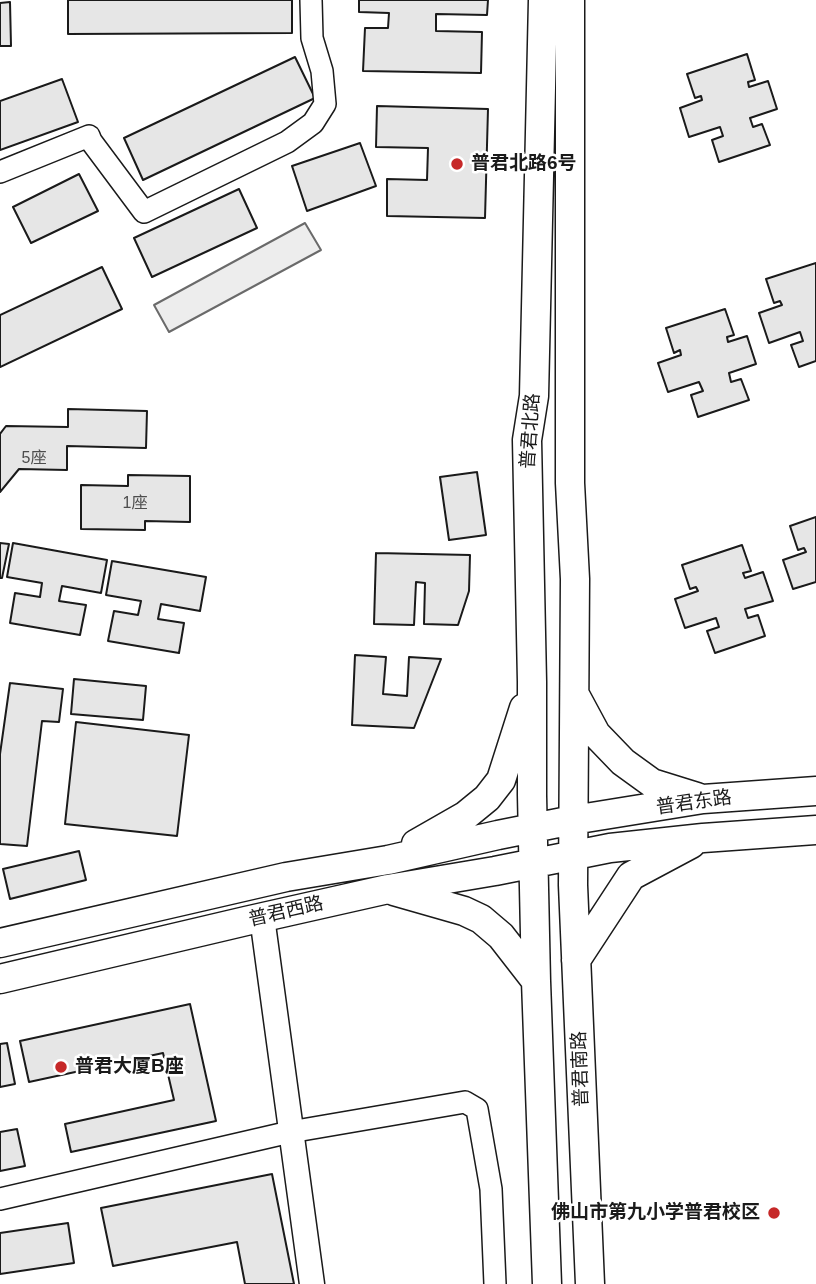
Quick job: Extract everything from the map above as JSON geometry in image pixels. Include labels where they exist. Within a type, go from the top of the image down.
[{"type":"main road","name":"普君北路","points":[[534,863],[527,440],[534,396],[542,0]]},
{"type":"main road","name":"普君北路","points":[[570,0],[570,483],[575,579],[573,855]]},
{"type":"main road","points":[[388,860],[466,816],[501,780],[532,682]]},
{"type":"main road","points":[[574,693],[596,734],[623,762],[652,783],[703,799]]},
{"type":"main road","name":"普君东路","points":[[573,820],[703,799],[816,791]]},
{"type":"main road","name":"普君西路","points":[[0,943],[286,877],[388,860],[573,820]]},
{"type":"main road","name":"普君东路","points":[[573,855],[610,848],[702,838],[816,830]]},
{"type":"main road","points":[[576,960],[631,876],[702,838]]},
{"type":"main road","name":"普君西路","points":[[0,979],[388,889],[573,855]]},
{"type":"main road","name":"普君南路","points":[[573,855],[590,1284]]},
{"type":"main road","points":[[534,863],[547,1284]]},
{"type":"main road","points":[[388,889],[464,911],[481,919],[501,936],[536,981]]},
{"type":"street","points":[[0,172],[89,136],[144,212],[287,142],[313,123],[325,104],[322,71],[312,38],[311,0]]},
{"type":"street","points":[[262,917],[312,1284]]},
{"type":"street","points":[[0,1199],[290,1132],[465,1102],[478,1109],[491,1189],[495,1284]]},
{"type":"shaded area","points":[[305,223],[321,250],[169,332],[154,305]]},
{"type":"building","points":[[68,0],[292,0],[292,33],[68,34]]},
{"type":"building","points":[[359,0],[488,0],[487,15],[436,14],[436,31],[482,32],[481,73],[363,71],[365,28],[388,28],[389,13],[359,12]]},
{"type":"building","points":[[10,2],[11,46],[0,46],[0,3]]},
{"type":"building","points":[[747,54],[755,80],[748,82],[749,87],[768,81],[777,109],[750,118],[753,127],[762,124],[770,145],[719,162],[712,140],[723,136],[720,127],[689,137],[680,108],[702,100],[701,96],[695,98],[687,74]]},
{"type":"building","points":[[295,57],[315,98],[143,180],[124,138]]},
{"type":"building","points":[[62,79],[78,122],[0,150],[0,101]]},
{"type":"building","name":"普君北路6号","points":[[377,106],[488,109],[485,218],[387,216],[387,179],[427,180],[428,148],[376,147]]},
{"type":"building","points":[[360,143],[376,186],[307,211],[292,166]]},
{"type":"building","points":[[79,174],[98,211],[31,243],[13,207]]},
{"type":"building","points":[[239,189],[257,228],[152,277],[134,238]]},
{"type":"building","points":[[816,263],[816,361],[799,367],[791,345],[803,341],[800,332],[769,343],[759,313],[782,305],[780,301],[774,303],[766,279]]},
{"type":"building","points":[[102,267],[122,309],[0,367],[0,315]]},
{"type":"building","points":[[725,309],[734,335],[727,337],[728,342],[747,336],[756,364],[729,373],[731,382],[741,379],[749,400],[698,417],[691,395],[703,391],[699,382],[668,392],[658,363],[681,355],[680,350],[674,353],[666,328]]},
{"type":"building","points":[[68,409],[147,411],[146,448],[67,446],[67,470],[19,469],[0,492],[0,434],[6,426],[68,427]]},
{"type":"building","points":[[477,472],[486,535],[449,540],[440,477]]},
{"type":"building","points":[[128,475],[190,476],[190,522],[145,521],[145,530],[81,529],[81,485],[128,486]]},
{"type":"building","points":[[816,517],[816,582],[793,589],[783,560],[806,552],[804,548],[798,550],[790,526]]},
{"type":"building","points":[[0,543],[9,544],[2,578],[0,578]]},
{"type":"building","points":[[13,543],[107,560],[101,593],[62,586],[59,601],[86,605],[80,635],[10,623],[15,593],[40,597],[42,583],[7,577]]},
{"type":"building","points":[[742,545],[751,571],[743,573],[745,578],[763,572],[773,601],[745,609],[748,618],[758,615],[765,636],[715,653],[707,631],[719,627],[716,618],[685,628],[675,599],[698,591],[696,587],[690,589],[682,565]]},
{"type":"building","points":[[376,553],[470,555],[469,591],[458,625],[424,624],[425,583],[416,582],[414,625],[374,624]]},
{"type":"building","points":[[112,561],[206,577],[200,611],[161,604],[158,619],[184,623],[179,653],[108,641],[114,611],[138,615],[141,601],[106,595]]},
{"type":"building","points":[[355,655],[386,657],[383,694],[407,696],[409,657],[441,659],[414,728],[352,725]]},
{"type":"building","points":[[74,679],[146,686],[143,720],[71,714]]},
{"type":"building","points":[[10,683],[63,689],[59,722],[42,721],[27,846],[0,844],[0,754]]},
{"type":"building","points":[[76,722],[189,735],[177,836],[65,824]]},
{"type":"building","points":[[79,851],[86,880],[10,899],[3,869]]},
{"type":"building","name":"普君大厦B座","points":[[190,1004],[216,1121],[71,1152],[65,1124],[174,1100],[163,1053],[29,1082],[20,1041]]},
{"type":"building","points":[[7,1043],[15,1084],[0,1087],[0,1044]]},
{"type":"building","points":[[17,1129],[25,1166],[0,1171],[0,1132]]},
{"type":"building","points":[[272,1174],[294,1284],[245,1284],[237,1242],[113,1266],[101,1208]]},
{"type":"building","points":[[68,1223],[74,1263],[0,1274],[0,1233]]},
{"type":"place","name":"普君北路6号","points":[[457,164]]},
{"type":"place","name":"普君大厦B座","points":[[61,1067]]},
{"type":"place","name":"佛山市第九小学普君校区","points":[[774,1213]]}]
